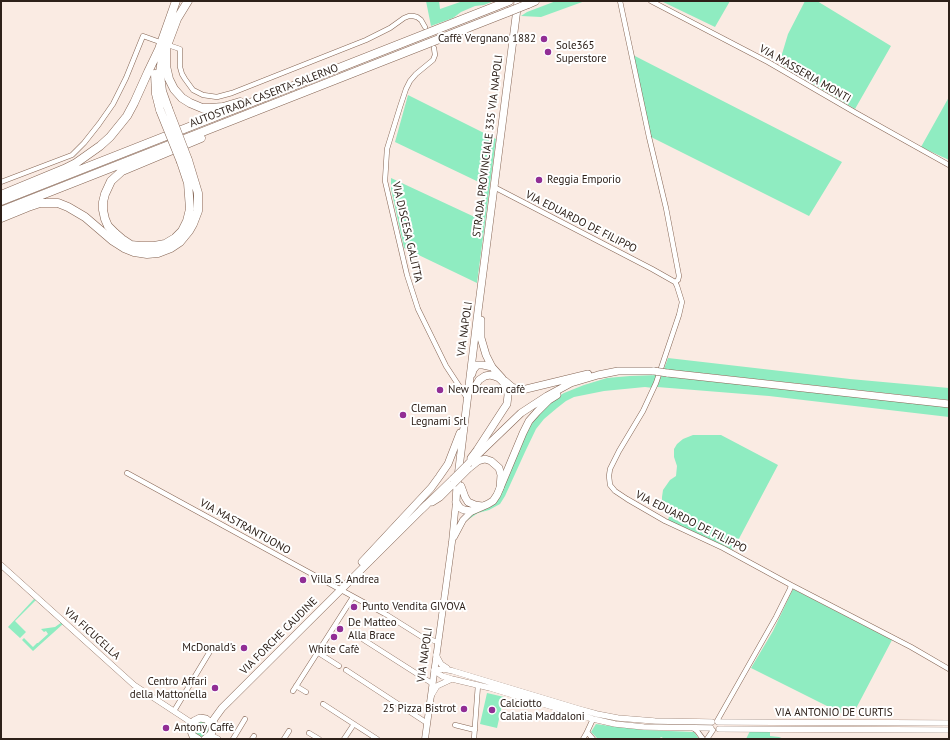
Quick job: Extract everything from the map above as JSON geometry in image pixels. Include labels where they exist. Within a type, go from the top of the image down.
[{"type":"highway","points":[[1,218],[40,203],[58,203],[86,217],[113,241],[124,248],[134,252],[147,254],[158,253],[171,248],[180,242],[189,231],[198,211],[198,193],[164,109],[160,72],[164,45],[176,1]]},
{"type":"highway","points":[[1,195],[76,163],[110,137],[127,116],[148,72],[188,1]]},
{"type":"highway","name":"AUTOSTRADA CASERTA-SALERNO","points":[[1,201],[509,1]]},
{"type":"highway","name":"AUTOSTRADA CASERTA-SALERNO","points":[[1,211],[531,2]]},
{"type":"highway","points":[[164,45],[166,66],[169,79],[174,89],[182,98],[202,108],[223,107],[301,77],[326,73]]},
{"type":"highway","points":[[184,161],[188,183],[190,209],[187,221],[182,231],[175,238],[165,244],[140,246],[131,244],[122,239],[108,226],[103,210],[103,202],[108,186],[117,175],[122,171],[207,136],[229,121]]},
{"type":"main road","name":"STRADA PROVINCIALE 335 VIA NAPOLI","points":[[480,295],[518,1]]},
{"type":"main road","name":"VIA NAPOLI","points":[[425,739],[452,542],[464,422],[480,295]]},
{"type":"main road","name":"VIA NAPOLI","points":[[456,502],[461,486],[473,390],[481,320],[480,295]]},
{"type":"main road","points":[[481,320],[481,338],[486,355],[492,367],[512,387],[522,390],[579,375],[601,371],[610,372]]},
{"type":"main road","points":[[466,410],[475,367],[480,365],[492,367]]},
{"type":"main road","points":[[469,464],[512,421],[538,401],[571,383],[610,372],[641,370],[949,404]]},
{"type":"main road","points":[[469,464],[507,404],[508,395],[507,389],[503,382],[499,378],[490,375],[479,380],[473,390]]},
{"type":"main road","points":[[452,542],[463,520],[472,511],[493,501],[497,495],[529,421],[549,400],[561,392],[590,381],[598,375]]},
{"type":"main road","points":[[342,589],[348,578],[431,488],[448,464],[464,422]]},
{"type":"main road","points":[[469,464],[485,460],[491,461],[495,464],[499,468],[501,474],[500,488]]},
{"type":"main road","name":"VIA FORCHE CAUDINE","points":[[208,737],[212,729],[214,719],[222,708],[469,464]]},
{"type":"main road","points":[[461,486],[468,502]]},
{"type":"main road","points":[[472,511],[460,508],[456,502],[463,501],[482,506]]},
{"type":"main road","name":"VIA FORCHE CAUDINE","points":[[191,725],[197,719],[210,715],[222,708]]},
{"type":"main road","points":[[203,718],[212,726]]},
{"type":"main road","points":[[187,739],[191,725]]},
{"type":"main road","points":[[191,725],[192,734],[198,739]]},
{"type":"street","points":[[620,1],[666,208],[679,276],[678,280],[675,282]]},
{"type":"street","name":"VIA MASSERIA MONTI","points":[[651,1],[768,62],[949,166]]},
{"type":"street","points":[[1,182],[72,155],[84,143],[100,124],[113,104],[126,78],[142,36],[164,45],[180,49],[180,66],[189,85],[198,93],[217,97],[232,93],[371,37],[390,28],[408,16],[417,17],[421,20],[425,27]]},
{"type":"street","name":"VIA DISCESA GALITTA","points":[[434,48],[435,55],[433,60],[416,74],[406,89],[387,149],[385,181],[407,275],[418,309],[446,366],[467,398]]},
{"type":"street","name":"VIA EDUARDO DE FILIPPO","points":[[494,187],[652,268],[675,282],[682,302],[679,315],[656,383],[643,411],[610,469],[610,485],[615,491],[627,499],[666,522],[723,548],[790,585]]},
{"type":"street","name":"VIA MASTRANTUONO","points":[[127,473],[342,589],[353,597],[387,615],[422,637],[438,642]]},
{"type":"street","name":"VIA FICUCELLA","points":[[1,565],[134,685],[174,711],[191,725]]},
{"type":"street","points":[[707,739],[776,617],[790,589],[790,585],[911,647],[949,669]]},
{"type":"street","points":[[293,691],[353,597]]},
{"type":"street","points":[[364,640],[432,684]]},
{"type":"street","points":[[174,711],[212,648]]},
{"type":"street","points":[[318,652],[339,666]]},
{"type":"street","name":"VIA ANTONIO DE CURTIS","points":[[436,655],[444,667],[453,671]]},
{"type":"street","name":"VIA ANTONIO DE CURTIS","points":[[434,670],[444,669],[453,671],[555,704],[593,719],[615,724],[644,727],[693,728],[714,725]]},
{"type":"street","points":[[346,670],[427,723]]},
{"type":"street","name":"VIA ANTONIO DE CURTIS","points":[[434,670],[442,676],[452,679],[618,718],[714,725],[949,723]]},
{"type":"street","points":[[431,696],[437,686],[452,679]]},
{"type":"street","points":[[474,739],[478,685]]},
{"type":"street","points":[[296,686],[306,692]]},
{"type":"street","points":[[323,704],[377,739]]},
{"type":"street","points":[[233,739],[245,719]]},
{"type":"street","points":[[583,739],[593,719]]},
{"type":"street","points":[[344,739],[354,724]]},
{"type":"street","points":[[455,725],[475,730]]},
{"type":"street","name":"VIA ANTONIO DE CURTIS","points":[[714,725],[716,731],[719,729],[949,730]]},
{"type":"street","points":[[693,728],[703,739]]},
{"type":"street","points":[[284,739],[290,731]]},
{"type":"street","points":[[587,732],[593,739]]},
{"type":"street","points":[[309,733],[319,739]]},
{"type":"street","points":[[208,737],[218,739]]},
{"type":"green space","points":[[426,1],[439,1],[440,9],[463,1],[494,1],[484,5],[475,6],[461,12],[453,18],[431,26]]},
{"type":"green space","points":[[556,1],[585,1],[541,17],[521,16],[527,12]]},
{"type":"green space","points":[[661,1],[730,1],[715,27]]},
{"type":"green space","points":[[805,1],[817,1],[891,46],[855,109],[779,64],[788,34]]},
{"type":"green space","points":[[633,55],[842,162],[809,216],[651,137]]},
{"type":"green space","points":[[408,95],[496,139],[477,283],[404,248],[391,189],[391,178],[479,219],[485,185],[395,142]]},
{"type":"green space","points":[[949,97],[949,160],[921,147]]},
{"type":"green space","points":[[668,358],[850,379],[949,388],[949,400],[664,369]]},
{"type":"green space","points":[[658,375],[653,388],[645,387],[604,391],[574,397],[566,401],[544,419],[536,429],[500,504],[489,510],[478,513],[466,521],[463,525],[471,514],[486,508],[532,421],[549,402],[564,393],[607,378]]},
{"type":"green space","points":[[661,376],[949,407],[949,417],[769,396],[657,387]]},
{"type":"green space","points":[[693,435],[721,435],[778,465],[733,550],[668,520],[671,507],[668,503],[662,501],[662,497],[663,490],[670,480],[676,476],[677,466],[674,457],[674,449],[683,439]]},
{"type":"green space","points":[[793,589],[892,640],[851,718],[751,668],[773,631]]},
{"type":"green space","points":[[34,599],[36,600],[15,621],[26,632],[20,638],[8,627]]},
{"type":"green space","points":[[62,622],[63,624],[33,651],[22,640],[24,638],[33,647],[48,634],[46,631],[44,632],[41,629],[55,627]]},
{"type":"green space","name":"Calciotto Calatia Maddaloni","points":[[487,693],[504,697],[497,728],[480,724]]},
{"type":"green space","points":[[200,720],[204,720],[209,726],[209,732],[202,737],[196,736],[193,727]]},
{"type":"green space","points":[[596,724],[645,730],[694,732],[699,739],[665,739],[661,737],[659,739],[598,739],[591,732]]},
{"type":"green space","points":[[750,731],[770,732],[770,736],[784,739],[746,739]]},
{"type":"place","name":"Caffè Vergnano 1882","points":[[544,39]]},
{"type":"place","name":"Sole365 Superstore","points":[[548,52]]},
{"type":"place","name":"Reggia Emporio","points":[[539,180]]},
{"type":"place","name":"New Dream cafè","points":[[440,390]]},
{"type":"place","name":"Cleman Legnami Srl","points":[[403,415]]},
{"type":"place","name":"Villa S. Andrea","points":[[303,580]]},
{"type":"place","name":"Punto Vendita GIVOVA","points":[[354,607]]},
{"type":"place","name":"De Matteo Alla Brace","points":[[340,629]]},
{"type":"place","name":"White Cafè","points":[[334,637]]},
{"type":"place","name":"McDonald's","points":[[244,648]]},
{"type":"place","name":"Centro Affari della Mattonella","points":[[215,688]]},
{"type":"place","name":"25 Pizza Bistrot","points":[[464,709]]},
{"type":"place","name":"Calciotto Calatia Maddaloni","points":[[492,710]]},
{"type":"place","name":"Antony Caffè","points":[[166,728]]}]
